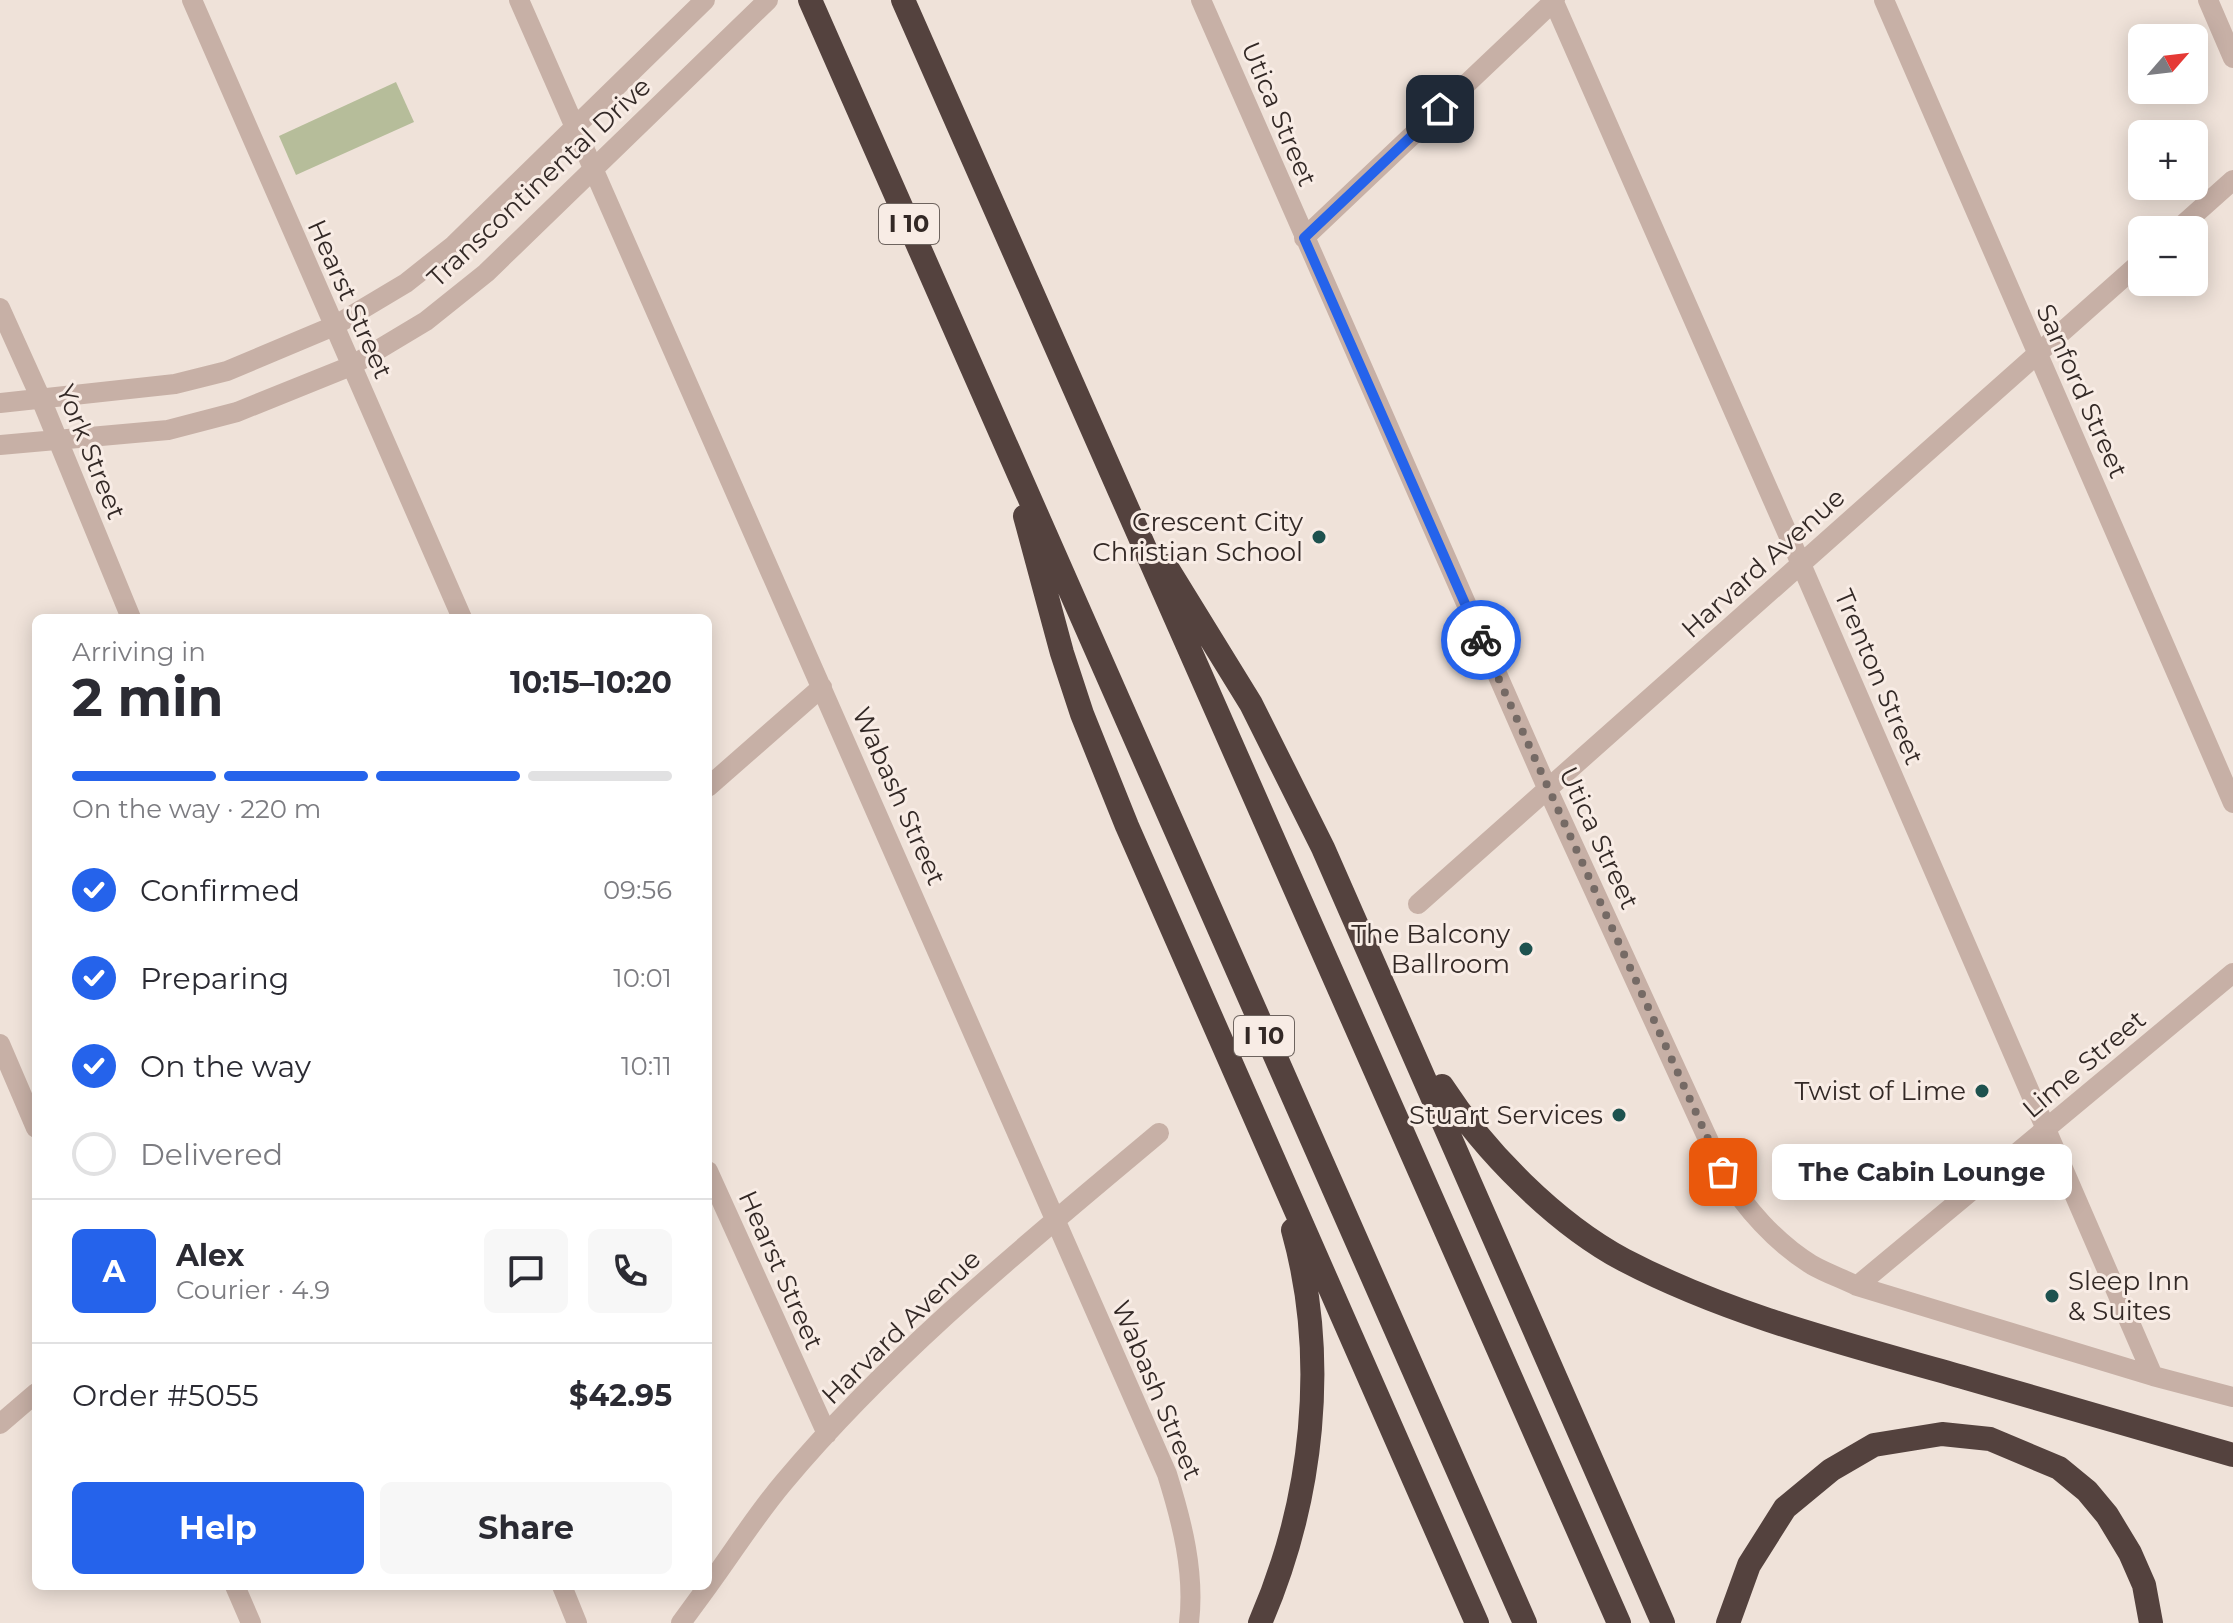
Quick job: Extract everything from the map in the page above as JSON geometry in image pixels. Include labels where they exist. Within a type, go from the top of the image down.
[{"type":"highway","name":"I 10","points":[[810,0],[1525,1623]]},
{"type":"highway","points":[[903,0],[1619,1623]]},
{"type":"highway","points":[[1008,447],[1044,594],[1082,714],[1127,826],[1477,1623]]},
{"type":"highway","points":[[1124,501],[1251,704],[1416,1045],[1460,1114],[1502,1163],[1573,1227],[1622,1259],[1711,1301],[1871,1351],[2233,1455]]},
{"type":"highway","points":[[1373,957],[1663,1623]]},
{"type":"highway","points":[[1260,1623],[1286,1550],[1304,1477],[1313,1416],[1305,1291],[1293,1229],[1265,1140]]},
{"type":"highway","points":[[1728,1623],[1749,1565],[1785,1508],[1831,1470],[1874,1445],[1942,1434],[1990,1439],[2059,1468],[2087,1491],[2107,1515],[2130,1553],[2144,1585],[2151,1623]]},
{"type":"street","name":"Hearst Street","points":[[192,0],[460,614]]},
{"type":"street","name":"Wabash Street","points":[[519,0],[1167,1474],[1185,1533],[1191,1610],[1189,1623]]},
{"type":"street","name":"Transcontinental Drive","points":[[0,403],[188,381],[227,371],[334,326],[406,283],[454,245],[705,0]]},
{"type":"street","name":"Utica Street","points":[[1201,0],[1548,790],[1723,1172],[1741,1202],[1787,1246],[1813,1265],[1857,1286],[2153,1376],[2233,1397]]},
{"type":"street","name":"Sanford Street","points":[[1884,0],[2233,803]]},
{"type":"street","points":[[2208,0],[2233,58]]},
{"type":"street","name":"Transcontinental Drive","points":[[0,445],[168,430],[237,412],[351,366],[426,321],[474,283],[765,1]]},
{"type":"street","points":[[1304,238],[1554,1]]},
{"type":"street","name":"Trenton Street","points":[[1554,1],[2153,1376]]},
{"type":"street","points":[[2193,216],[2233,180]]},
{"type":"street","name":"Harvard Avenue","points":[[1418,904],[2128,273]]},
{"type":"street","name":"York Street","points":[[0,308],[129,614]]},
{"type":"street","points":[[712,783],[822,687]]},
{"type":"street","name":"Lime Street","points":[[1857,1286],[2233,973]]},
{"type":"street","points":[[0,1044],[32,1119]]},
{"type":"street","name":"Harvard Avenue","points":[[712,1580],[782,1484],[955,1305],[1159,1133]]},
{"type":"street","name":"Hearst Street","points":[[712,1180],[827,1434]]},
{"type":"street","points":[[0,1424],[32,1396]]},
{"type":"street","points":[[237,1590],[251,1623]]},
{"type":"street","points":[[564,1590],[577,1623]]},
{"type":"street","name":"Harvard Avenue","points":[[681,1623],[705,1590]]},
{"type":"green space","points":[[396,82],[414,122],[296,175],[279,136]]},
{"type":"way so far","points":[[1481,640],[1723,1172]]},
{"type":"place","name":"Crescent City Christian School","points":[[1319,537]]},
{"type":"place","name":"The Balcony Ballroom","points":[[1526,949]]},
{"type":"place","name":"Twist of Lime","points":[[1982,1091]]},
{"type":"place","name":"Stuart Services","points":[[1619,1115]]},
{"type":"place","name":"The Cabin Lounge","points":[[1723,1172]]},
{"type":"place","name":"Sleep Inn & Suites","points":[[2052,1296]]},
{"type":"route","points":[[1440,109],[1304,238],[1481,640]]}]
